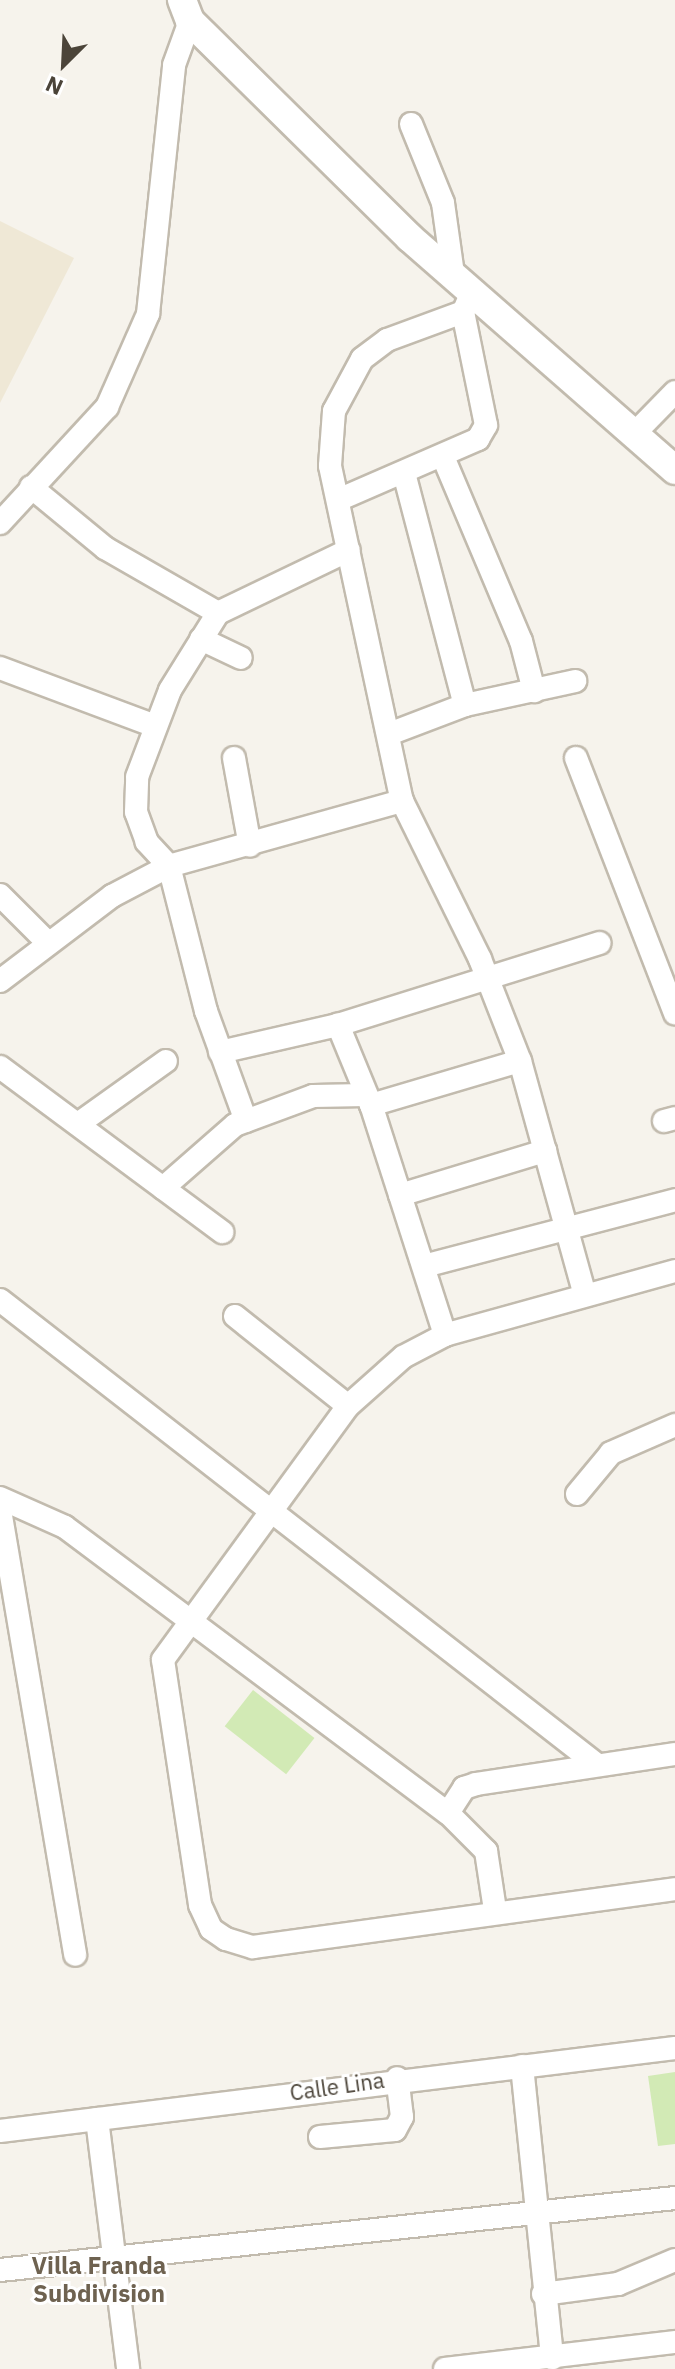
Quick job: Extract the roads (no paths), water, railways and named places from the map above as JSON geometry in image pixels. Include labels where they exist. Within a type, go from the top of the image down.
[{"type":"street","points":[[186,10],[463,292],[635,433],[675,470]]},
{"type":"street","points":[[0,523],[107,407],[148,314],[174,65],[186,10]]},
{"type":"street","points":[[338,500],[444,459],[478,439],[486,425],[463,292],[443,203],[411,124]]},
{"type":"street","points":[[463,292],[362,359],[329,433],[338,500],[402,801],[489,983],[520,1061],[569,1228],[585,1295]]},
{"type":"street","points":[[635,433],[675,392]]},
{"type":"street","points":[[444,459],[521,641],[534,691]]},
{"type":"street","points":[[404,473],[465,705]]},
{"type":"street","points":[[31,487],[105,548],[218,613]]},
{"type":"street","points":[[246,1121],[220,1052],[169,866],[147,842],[136,812],[137,777],[155,726],[218,613],[349,550]]},
{"type":"street","points":[[201,639],[241,658]]},
{"type":"street","points":[[0,668],[155,726]]},
{"type":"street","points":[[389,734],[465,705],[575,681]]},
{"type":"street","points":[[234,758],[250,846]]},
{"type":"street","points":[[576,758],[675,1013]]},
{"type":"street","points":[[0,981],[48,943],[169,866],[250,846],[402,801]]},
{"type":"street","points":[[0,895],[48,943]]},
{"type":"street","points":[[220,1052],[338,1025],[489,983],[599,943]]},
{"type":"street","points":[[338,1025],[369,1100],[445,1335]]},
{"type":"street","points":[[78,1124],[166,1061]]},
{"type":"street","points":[[163,1188],[246,1121],[313,1096],[369,1100],[520,1061]]},
{"type":"street","points":[[0,1067],[222,1232]]},
{"type":"street","points":[[400,1195],[545,1151]]},
{"type":"street","points":[[424,1266],[675,1200]]},
{"type":"street","points":[[675,1271],[445,1335],[403,1357],[348,1406],[188,1618],[163,1660],[200,1905],[211,1929],[253,1947],[495,1910],[675,1889]]},
{"type":"street","points":[[0,1300],[595,1763]]},
{"type":"street","points":[[235,1316],[348,1406]]},
{"type":"street","points":[[577,1494],[611,1453],[675,1425]]},
{"type":"street","points":[[0,1498],[65,1527],[448,1813],[486,1851],[495,1910]]},
{"type":"street","points":[[0,1510],[23,1664],[75,1955]]},
{"type":"street","points":[[0,1665],[23,1664]]},
{"type":"street","points":[[448,1813],[464,1788],[476,1784],[595,1763],[675,1754]]},
{"type":"street","name":"Calle Lina","points":[[0,2131],[397,2078],[675,2048]]},
{"type":"street","points":[[522,2066],[543,2294],[552,2358]]},
{"type":"street","points":[[320,2137],[395,2130],[402,2117],[397,2078]]},
{"type":"street","points":[[97,2119],[111,2257],[128,2369]]},
{"type":"street","points":[[0,2270],[675,2198]]},
{"type":"street","points":[[543,2294],[618,2284],[675,2260]]},
{"type":"street","points":[[445,2369],[675,2342]]},
{"type":"district","name":"Villa Franda Subdivision","points":[[99,2280]]}]
